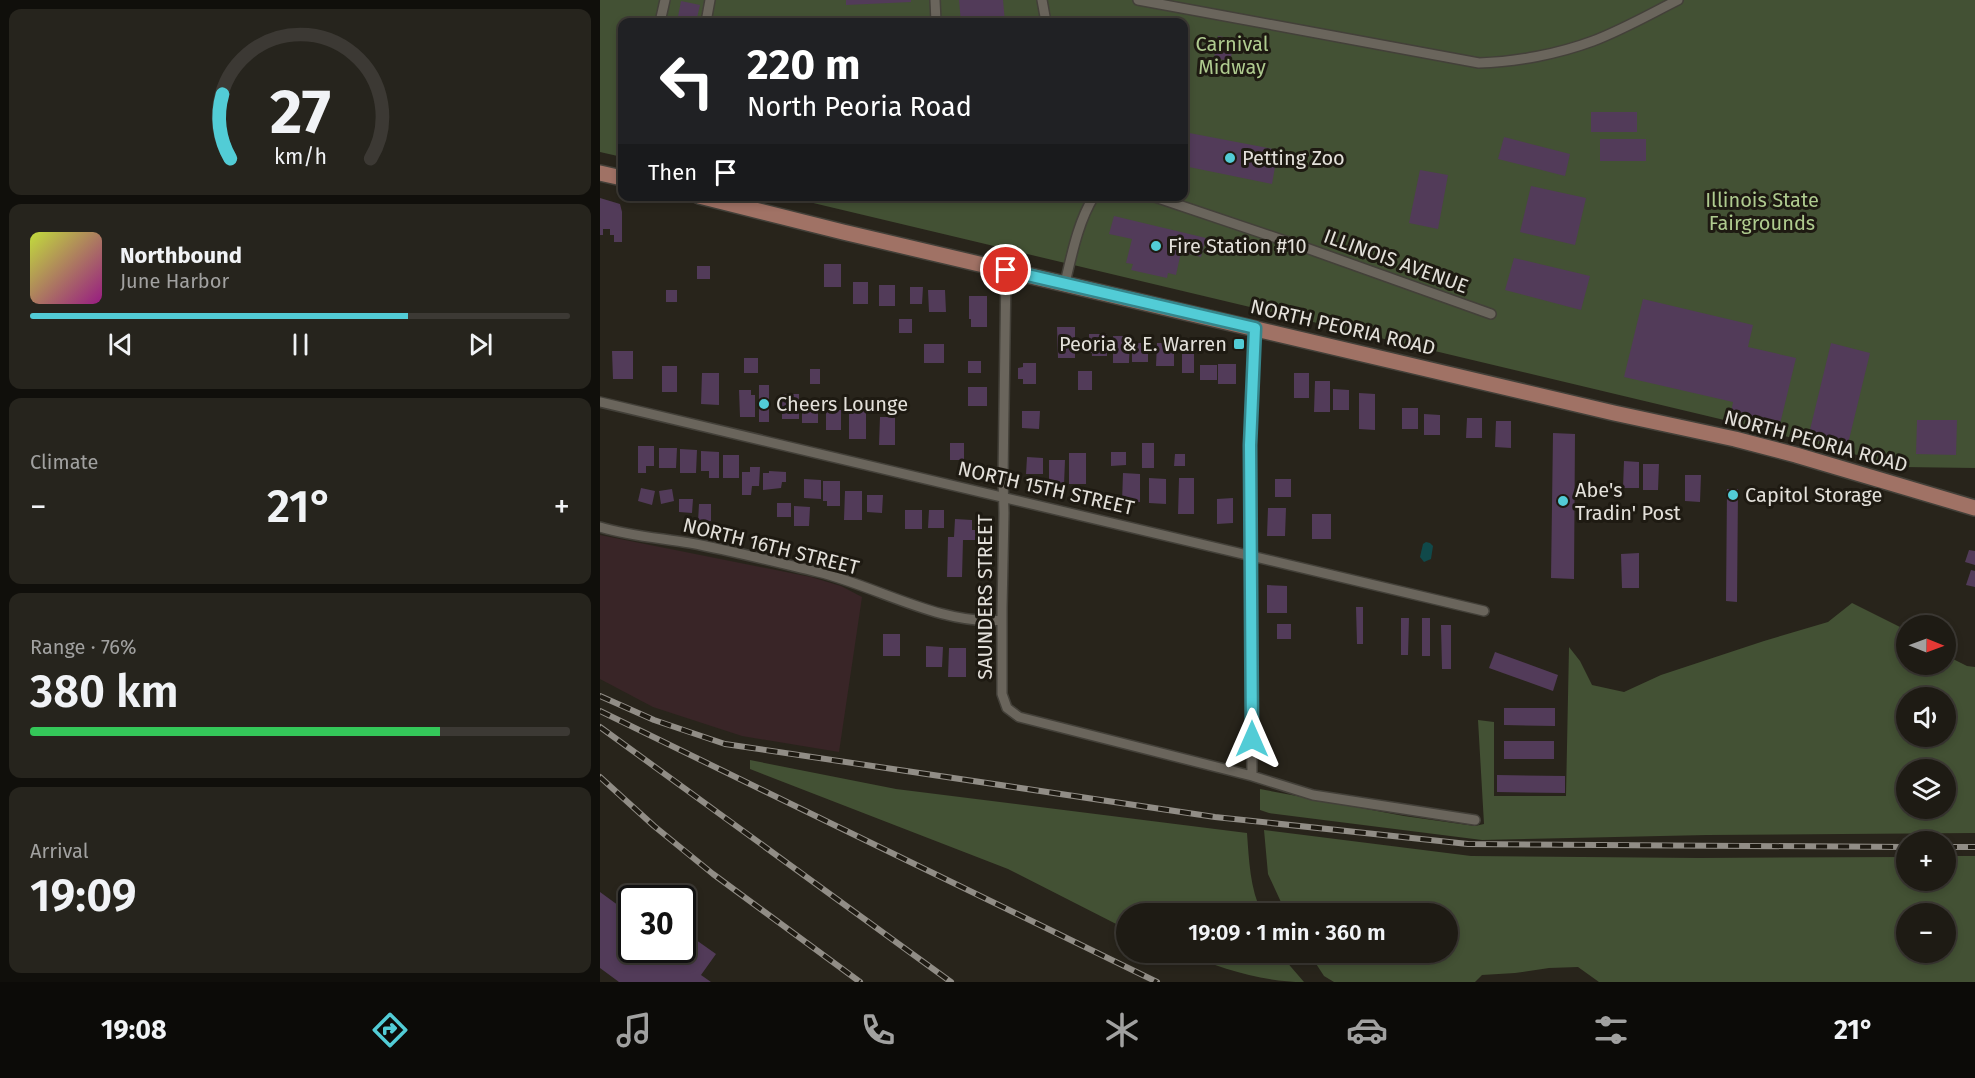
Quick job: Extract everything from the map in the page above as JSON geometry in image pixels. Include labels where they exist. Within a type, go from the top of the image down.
[{"type":"main road","points":[[600,173],[618,177]]},
{"type":"main road","name":"NORTH PEORIA ROAD","points":[[720,201],[1735,440],[1861,473],[1975,508]]},
{"type":"street","points":[[661,18],[665,0]]},
{"type":"street","points":[[707,18],[710,0]]},
{"type":"street","points":[[935,0],[936,18]]},
{"type":"street","points":[[1042,0],[1045,18]]},
{"type":"street","points":[[1138,0],[1479,63],[1507,62],[1570,49],[1593,41],[1678,0]]},
{"type":"street","points":[[1065,283],[1076,241],[1092,201]]},
{"type":"street","name":"ILLINOIS AVENUE","points":[[1167,201],[1491,314]]},
{"type":"street","name":"SAUNDERS STREET","points":[[1006,270],[1002,497],[1004,513],[1002,694],[1006,708],[1019,717],[1252,776]]},
{"type":"street","points":[[1255,328],[1250,445],[1252,776],[1313,795],[1475,820]]},
{"type":"street","name":"NORTH 15TH STREET","points":[[600,402],[1484,611]]},
{"type":"street","name":"NORTH 16TH STREET","points":[[600,527],[692,544],[849,580],[904,602],[965,619],[985,622],[1002,620]]},
{"type":"shaded area","points":[[600,535],[811,577],[841,586],[862,597],[839,752],[742,736],[653,707],[600,679]]},
{"type":"green space","name":"Illinois State Fairgrounds","points":[[600,0],[1975,0],[1975,468],[1903,467],[1720,419],[805,201],[1188,201],[1188,18],[618,18],[618,156],[600,152]]},
{"type":"green space","points":[[1852,603],[1896,625],[1896,675],[1956,675],[1956,660],[1975,667],[1975,833],[1896,831],[1896,834],[1482,840],[1260,810],[1260,789],[1404,816],[1475,826],[1484,824],[1478,720],[1494,722],[1494,796],[1566,796],[1569,647],[1580,661],[1592,685],[1624,692],[1661,675],[1828,622]]},
{"type":"green space","points":[[750,760],[896,789],[1247,833],[1249,864],[1258,903],[1116,903],[1116,924],[1008,869],[750,769]]},
{"type":"green space","points":[[1264,830],[1471,856],[1896,857],[1896,891],[1956,891],[1956,856],[1975,856],[1975,982],[1599,982],[1578,967],[1482,975],[1475,982],[1334,982],[1324,976],[1316,963],[1458,963],[1458,903],[1281,903],[1268,874]]},
{"type":"green space","points":[[1210,963],[1288,963],[1304,982],[1273,980]]},
{"type":"water","points":[[1426,542],[1433,546],[1431,559],[1424,562],[1420,557],[1423,544]]},
{"type":"building","points":[[846,0],[911,0],[911,2],[846,5]]},
{"type":"building","points":[[959,0],[1003,0],[1005,18],[961,18]]},
{"type":"building","points":[[681,1],[700,5],[697,18],[678,18]]},
{"type":"building","points":[[1218,36],[1235,39],[1230,61],[1214,58]]},
{"type":"building","points":[[1591,112],[1637,112],[1637,132],[1591,132]]},
{"type":"building","name":"Petting Zoo","points":[[1188,133],[1278,150],[1272,184],[1188,167]]},
{"type":"building","points":[[1504,137],[1570,154],[1565,176],[1498,159]]},
{"type":"building","points":[[1600,139],[1646,139],[1646,161],[1600,161]]},
{"type":"building","points":[[1420,170],[1448,175],[1438,229],[1409,223]]},
{"type":"building","points":[[1531,186],[1586,198],[1575,245],[1520,232]]},
{"type":"building","points":[[600,198],[620,204],[622,242],[614,242],[614,235],[610,235],[610,229],[603,229],[603,235],[600,235]]},
{"type":"building","points":[[1114,216],[1206,238],[1201,257],[1181,252],[1176,275],[1168,273],[1167,278],[1131,270],[1133,264],[1126,263],[1132,239],[1109,234]]},
{"type":"building","points":[[1514,258],[1590,276],[1581,310],[1505,290]]},
{"type":"building","points":[[824,264],[841,264],[841,287],[824,287]]},
{"type":"building","points":[[697,266],[710,266],[710,279],[697,279]]},
{"type":"building","points":[[853,282],[868,282],[868,304],[853,304]]},
{"type":"building","points":[[879,285],[895,285],[895,306],[879,306]]},
{"type":"building","points":[[910,287],[923,287],[922,304],[910,304]]},
{"type":"building","points":[[666,290],[677,290],[677,302],[666,302]]},
{"type":"building","points":[[928,290],[945,290],[946,312],[929,312]]},
{"type":"building","points":[[969,296],[987,296],[987,327],[971,327]]},
{"type":"building","points":[[1643,299],[1753,325],[1748,347],[1796,358],[1780,424],[1731,413],[1733,402],[1624,377]]},
{"type":"building","points":[[899,319],[912,319],[912,333],[899,333]]},
{"type":"building","points":[[1057,327],[1075,327],[1075,358],[1058,358]]},
{"type":"building","points":[[1089,334],[1107,334],[1107,356],[1092,356],[1092,353],[1089,353]]},
{"type":"building","points":[[1113,336],[1130,336],[1129,363],[1113,363]]},
{"type":"building","points":[[1132,343],[1148,343],[1148,362],[1132,362]]},
{"type":"building","points":[[1157,343],[1174,343],[1174,366],[1156,366]]},
{"type":"building","points":[[1831,343],[1870,353],[1847,448],[1808,438]]},
{"type":"building","points":[[924,344],[944,344],[944,363],[924,363]]},
{"type":"building","points":[[612,351],[633,351],[633,379],[613,379]]},
{"type":"building","points":[[1182,354],[1194,354],[1194,373],[1182,373]]},
{"type":"building","points":[[744,358],[758,358],[758,373],[744,373]]},
{"type":"building","points":[[968,361],[981,361],[981,373],[968,373]]},
{"type":"building","points":[[1023,363],[1036,363],[1036,384],[1023,384],[1023,379],[1018,379],[1018,368],[1023,367]]},
{"type":"building","points":[[1218,364],[1236,364],[1236,384],[1218,384]]},
{"type":"building","points":[[1200,365],[1217,365],[1217,380],[1200,380]]},
{"type":"building","points":[[662,366],[677,366],[677,392],[662,392]]},
{"type":"building","points":[[810,369],[820,369],[820,384],[810,384]]},
{"type":"building","points":[[1078,371],[1092,371],[1092,390],[1078,390]]},
{"type":"building","points":[[702,373],[719,373],[719,405],[701,404]]},
{"type":"building","points":[[1294,373],[1309,373],[1309,398],[1294,398]]},
{"type":"building","points":[[1315,381],[1330,381],[1330,412],[1314,412]]},
{"type":"building","points":[[759,385],[769,385],[769,422],[759,422]]},
{"type":"building","points":[[968,387],[987,387],[987,406],[968,406]]},
{"type":"building","points":[[1333,389],[1349,390],[1349,410],[1333,410]]},
{"type":"building","points":[[739,390],[751,390],[751,395],[755,395],[755,417],[740,417]]},
{"type":"building","points":[[1359,393],[1375,394],[1375,430],[1359,429]]},
{"type":"building","points":[[782,394],[799,394],[799,419],[782,419]]},
{"type":"building","points":[[802,402],[818,402],[818,423],[802,423]]},
{"type":"building","points":[[849,405],[866,406],[866,439],[849,439]]},
{"type":"building","points":[[1402,408],[1418,408],[1418,429],[1402,429]]},
{"type":"building","points":[[826,410],[841,410],[841,430],[826,430]]},
{"type":"building","points":[[1022,411],[1040,411],[1039,429],[1022,428]]},
{"type":"building","points":[[1424,414],[1440,415],[1440,435],[1424,435]]},
{"type":"building","points":[[880,417],[895,417],[895,445],[879,445]]},
{"type":"building","points":[[1467,418],[1482,418],[1482,438],[1466,438]]},
{"type":"building","points":[[1917,420],[1957,420],[1956,455],[1916,454]]},
{"type":"building","points":[[1496,421],[1511,421],[1511,448],[1495,447]]},
{"type":"building","points":[[1553,433],[1575,434],[1574,579],[1551,578]]},
{"type":"building","points":[[950,443],[964,443],[964,460],[950,460]]},
{"type":"building","points":[[1142,443],[1154,443],[1154,468],[1142,468]]},
{"type":"building","points":[[638,446],[654,446],[654,466],[646,466],[646,473],[638,473]]},
{"type":"building","points":[[659,448],[677,448],[676,468],[659,468]]},
{"type":"building","points":[[680,449],[697,450],[696,473],[680,473]]},
{"type":"building","points":[[701,451],[719,452],[719,478],[709,478],[709,471],[701,471]]},
{"type":"building","points":[[1111,452],[1126,452],[1126,465],[1111,466]]},
{"type":"building","points":[[1069,453],[1086,453],[1086,484],[1069,484]]},
{"type":"building","points":[[1175,454],[1185,454],[1185,466],[1174,466]]},
{"type":"building","points":[[723,455],[739,455],[739,478],[723,478]]},
{"type":"building","points":[[1027,457],[1043,458],[1043,474],[1026,474]]},
{"type":"building","points":[[1049,460],[1065,460],[1064,485],[1049,485]]},
{"type":"building","points":[[1624,461],[1639,462],[1639,488],[1623,488]]},
{"type":"building","points":[[1643,464],[1659,464],[1658,490],[1643,490]]},
{"type":"building","points":[[750,467],[760,467],[759,486],[752,486],[751,495],[742,495],[742,472],[750,472]]},
{"type":"building","points":[[769,471],[786,472],[786,482],[782,482],[781,488],[763,490],[763,473],[769,473]]},
{"type":"building","points":[[1123,473],[1140,474],[1140,502],[1122,502]]},
{"type":"building","points":[[1685,475],[1701,475],[1700,502],[1685,501]]},
{"type":"building","points":[[1149,478],[1166,479],[1166,504],[1149,503]]},
{"type":"building","points":[[1179,478],[1194,478],[1194,514],[1178,514]]},
{"type":"building","points":[[804,479],[821,480],[821,499],[804,498]]},
{"type":"building","points":[[1275,479],[1291,479],[1291,497],[1275,497]]},
{"type":"building","points":[[823,481],[840,481],[840,506],[827,506],[827,501],[823,501]]},
{"type":"building","points":[[641,488],[655,491],[652,505],[638,501]]},
{"type":"building","points":[[672,489],[674,501],[661,504],[659,491]]},
{"type":"building","points":[[1727,489],[1738,489],[1737,602],[1726,601]]},
{"type":"building","points":[[845,491],[862,491],[862,520],[844,520]]},
{"type":"building","points":[[867,495],[883,495],[882,513],[867,512]]},
{"type":"building","points":[[1233,498],[1233,523],[1217,524],[1217,499]]},
{"type":"building","points":[[679,499],[693,499],[692,513],[679,512]]},
{"type":"building","points":[[777,503],[791,503],[791,517],[777,517]]},
{"type":"building","points":[[699,504],[711,504],[711,521],[698,522]]},
{"type":"building","points":[[794,506],[810,507],[809,526],[794,526]]},
{"type":"building","points":[[1268,508],[1286,508],[1285,536],[1267,536]]},
{"type":"building","points":[[905,510],[922,510],[922,529],[905,529]]},
{"type":"building","points":[[929,510],[944,510],[944,528],[928,528]]},
{"type":"building","points":[[1312,514],[1331,514],[1331,539],[1312,539]]},
{"type":"building","points":[[955,519],[972,520],[972,530],[978,530],[978,540],[963,540],[962,577],[947,577],[948,537],[954,537]]},
{"type":"building","points":[[1969,550],[1975,551],[1975,565],[1965,562]]},
{"type":"building","points":[[1639,553],[1639,588],[1622,588],[1621,554]]},
{"type":"building","points":[[1971,570],[1975,571],[1975,587],[1966,585]]},
{"type":"building","points":[[1267,585],[1287,586],[1287,613],[1267,613]]},
{"type":"building","points":[[1356,607],[1363,607],[1363,644],[1357,644]]},
{"type":"building","points":[[1401,618],[1409,618],[1408,655],[1401,655]]},
{"type":"building","points":[[1422,618],[1430,618],[1430,656],[1422,656]]},
{"type":"building","points":[[1277,624],[1291,624],[1291,639],[1277,639]]},
{"type":"building","points":[[1441,625],[1451,625],[1451,669],[1442,669]]},
{"type":"building","points":[[883,634],[900,634],[900,656],[883,656]]},
{"type":"building","points":[[926,646],[943,647],[942,667],[926,667]]},
{"type":"building","points":[[949,648],[966,648],[966,677],[948,677]]},
{"type":"building","points":[[1495,652],[1558,675],[1553,691],[1489,668]]},
{"type":"building","points":[[1504,708],[1555,708],[1555,726],[1504,725]]},
{"type":"building","points":[[1504,741],[1554,741],[1554,759],[1504,759]]},
{"type":"building","points":[[1497,775],[1565,776],[1565,793],[1497,792]]},
{"type":"building","points":[[600,892],[618,905],[618,963],[696,963],[696,940],[716,954],[701,975],[711,982],[619,982],[600,968]]},
{"type":"railway","points":[[600,696],[654,720],[725,744],[1215,817],[1468,844],[1896,847]]},
{"type":"railway","points":[[600,711],[1157,982]]},
{"type":"railway","points":[[600,727],[951,982]]},
{"type":"railway","points":[[600,777],[654,826],[713,874],[860,982]]},
{"type":"railway","points":[[1956,847],[1975,847]]},
{"type":"place","name":"Petting Zoo","points":[[1230,158]]},
{"type":"place","name":"Fire Station #10","points":[[1156,246]]},
{"type":"place","name":"Peoria & E. Warren","points":[[1239,344]]},
{"type":"place","name":"Cheers Lounge","points":[[764,404]]},
{"type":"place","name":"Capitol Storage","points":[[1733,495]]},
{"type":"place","name":"Abe's Tradin' Post","points":[[1563,501]]},
{"type":"route","points":[[1006,270],[1255,328],[1250,445],[1252,739]]},
{"type":"park label","name":"Carnival Midway","points":[[1232,56]]}]
